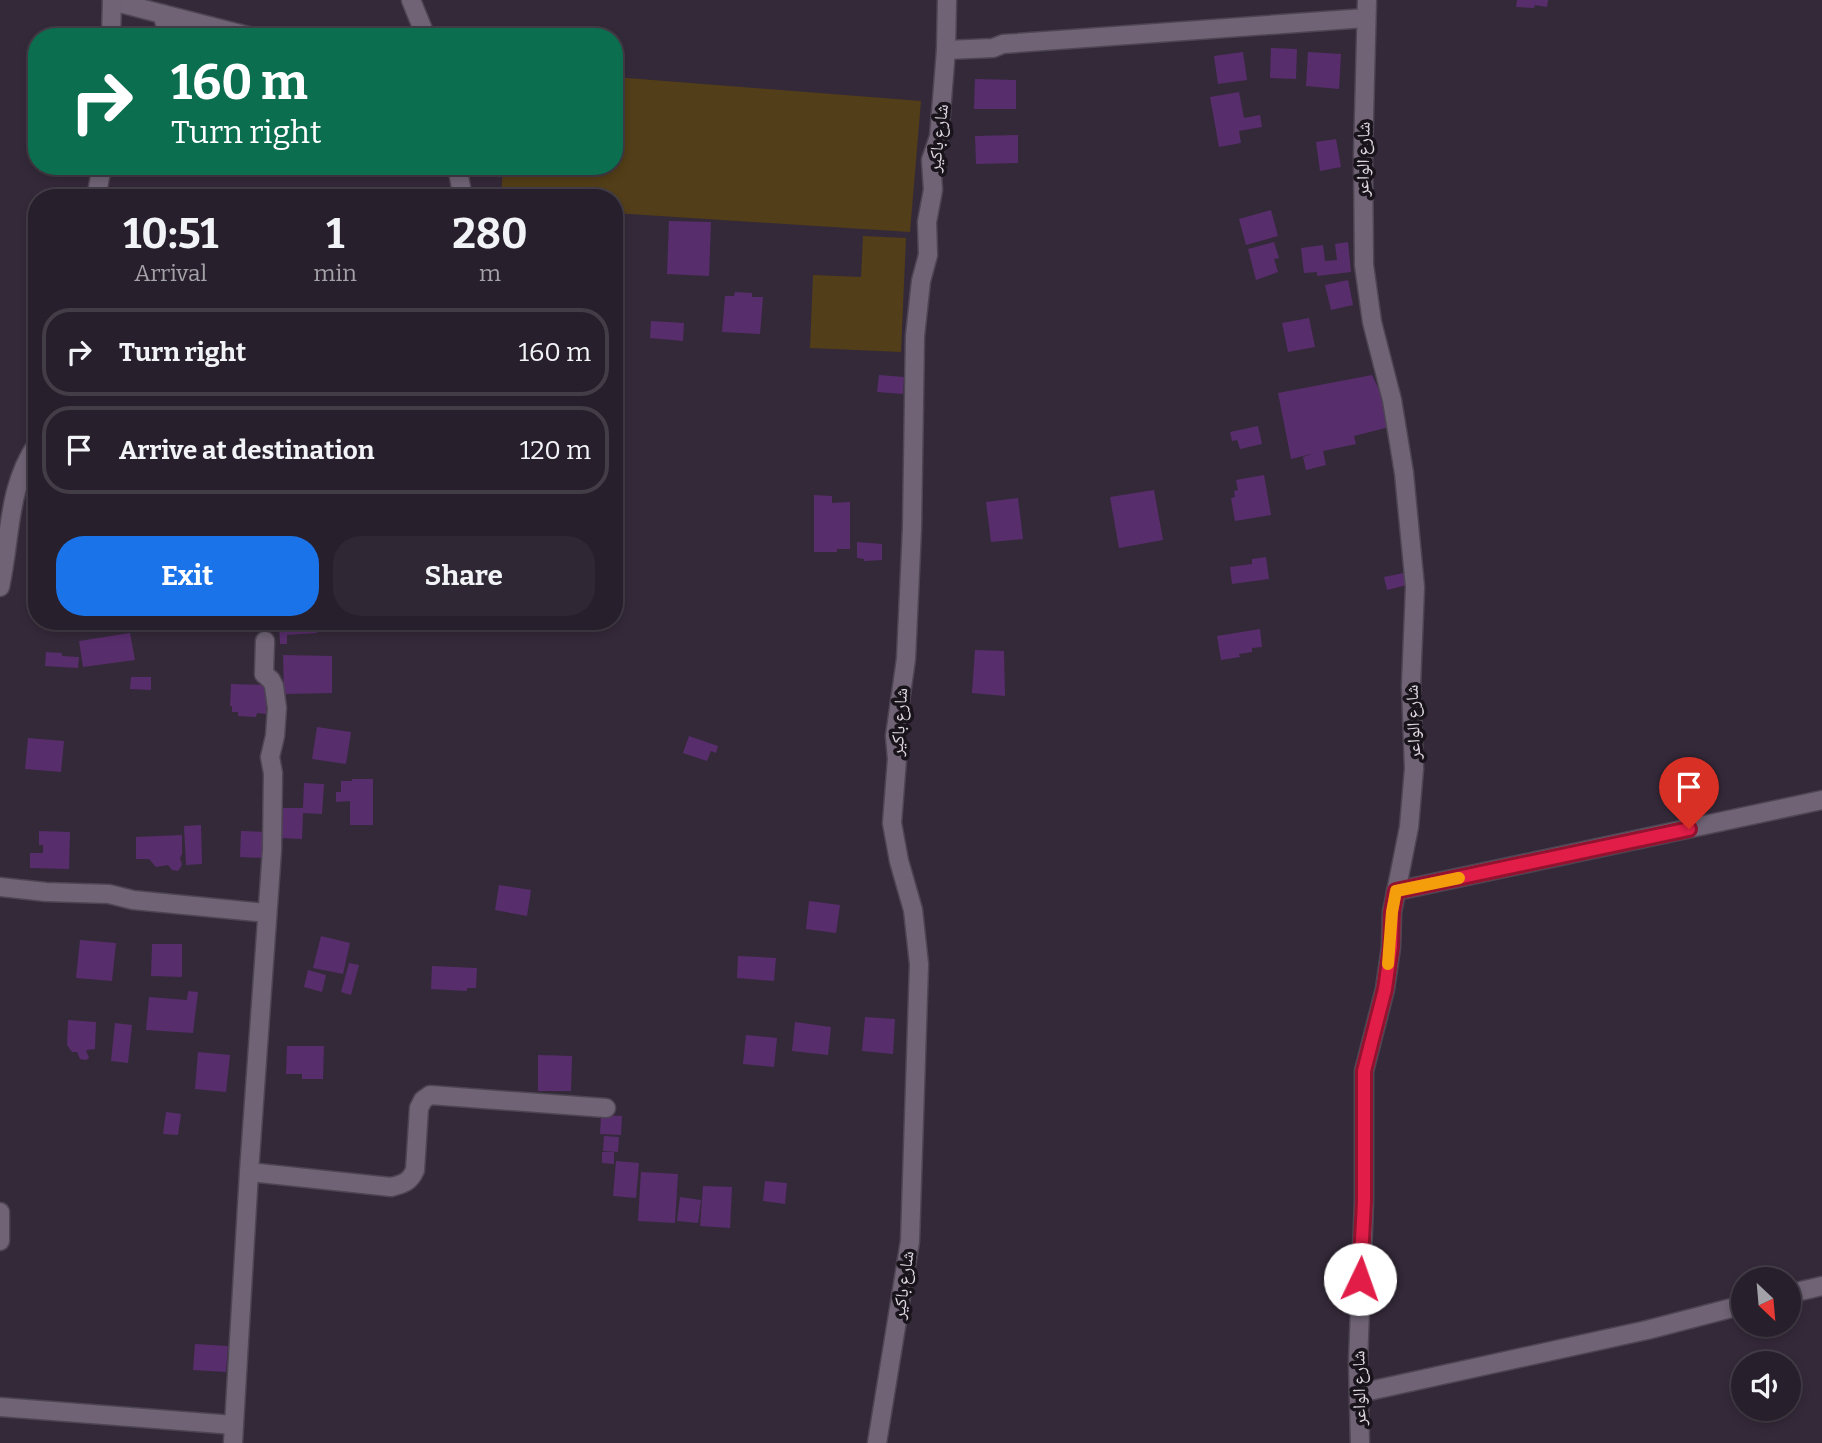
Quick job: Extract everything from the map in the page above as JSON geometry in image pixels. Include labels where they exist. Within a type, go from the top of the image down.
[{"type":"street","points":[[411,0],[422,28]]},
{"type":"street","name":"شارع باكير","points":[[877,1443],[910,1241],[919,964],[914,910],[899,861],[892,823],[897,759],[895,736],[906,659],[912,540],[915,336],[921,281],[928,255],[927,222],[933,190],[931,160],[939,137],[949,50],[947,0]]},
{"type":"street","name":"شارع الواعر","points":[[1360,1443],[1358,1363],[1364,1201],[1364,1071],[1385,989],[1391,947],[1392,912],[1409,827],[1415,769],[1411,686],[1415,587],[1402,461],[1392,400],[1372,322],[1364,265],[1363,155],[1367,0]]},
{"type":"street","points":[[111,28],[112,1],[217,28]]},
{"type":"street","points":[[162,14],[166,28]]},
{"type":"street","points":[[949,50],[1366,18]]},
{"type":"street","points":[[0,587],[16,485],[28,457]]},
{"type":"street","points":[[233,1443],[272,850],[273,773],[270,757],[277,708],[274,686],[264,674],[265,640]]},
{"type":"street","points":[[1396,891],[1822,800]]},
{"type":"street","points":[[0,887],[109,894],[133,900],[267,913]]},
{"type":"street","points":[[249,1172],[391,1187],[403,1184],[411,1179],[415,1170],[419,1108],[423,1100],[430,1095],[606,1108]]},
{"type":"street","points":[[0,1212],[0,1241]]},
{"type":"street","points":[[1801,1291],[1822,1286]]},
{"type":"street","points":[[1360,1393],[1731,1309]]},
{"type":"street","points":[[0,1407],[234,1424]]},
{"type":"shaded area","points":[[623,78],[921,101],[910,232],[623,214],[623,189],[502,189],[502,175],[623,175]]},
{"type":"shaded area","points":[[863,236],[906,238],[901,352],[810,348],[813,275],[861,277]]},
{"type":"building","points":[[1517,0],[1548,0],[1547,7],[1535,5],[1534,8],[1516,7]]},
{"type":"building","points":[[1271,48],[1297,49],[1296,79],[1270,78]]},
{"type":"building","points":[[1243,52],[1247,80],[1218,84],[1214,56]]},
{"type":"building","points":[[1308,52],[1341,54],[1339,89],[1306,86]]},
{"type":"building","points":[[975,79],[1016,80],[1016,109],[974,109]]},
{"type":"building","points":[[1239,92],[1244,118],[1260,115],[1262,127],[1239,131],[1241,143],[1219,147],[1210,97]]},
{"type":"building","points":[[1018,135],[1018,163],[976,164],[975,136]]},
{"type":"building","points":[[1336,139],[1341,167],[1320,171],[1316,142]]},
{"type":"building","points":[[1271,210],[1278,236],[1246,245],[1239,219]]},
{"type":"building","points":[[669,221],[711,222],[709,276],[667,274]]},
{"type":"building","points":[[1274,242],[1279,258],[1274,259],[1278,272],[1256,280],[1248,249]]},
{"type":"building","points":[[1348,242],[1351,272],[1317,276],[1317,272],[1304,273],[1301,248],[1323,245],[1325,261],[1337,260],[1335,244]]},
{"type":"building","points":[[1348,280],[1353,305],[1331,310],[1325,285]]},
{"type":"building","points":[[735,292],[763,297],[760,334],[722,332],[725,296],[734,296]]},
{"type":"building","points":[[1309,318],[1315,347],[1288,352],[1282,323]]},
{"type":"building","points":[[651,321],[684,323],[683,341],[650,338]]},
{"type":"building","points":[[879,375],[904,377],[903,394],[877,392]]},
{"type":"building","points":[[1372,375],[1385,402],[1389,427],[1354,436],[1356,444],[1323,451],[1326,465],[1306,470],[1303,457],[1315,453],[1291,459],[1278,393]]},
{"type":"building","points":[[1258,426],[1262,444],[1240,449],[1237,440],[1232,441],[1230,432]]},
{"type":"building","points":[[1264,475],[1271,515],[1235,521],[1231,498],[1235,497],[1234,491],[1238,490],[1236,480]]},
{"type":"building","points":[[1154,490],[1163,540],[1119,548],[1110,497]]},
{"type":"building","points":[[814,495],[832,496],[832,503],[850,502],[850,549],[814,552]]},
{"type":"building","points":[[1018,498],[1023,539],[991,542],[986,502]]},
{"type":"building","points":[[857,542],[882,544],[882,560],[864,561],[857,558]]},
{"type":"building","points":[[1266,557],[1269,579],[1232,584],[1230,567],[1252,564],[1252,559]]},
{"type":"building","points":[[1404,573],[1407,585],[1387,590],[1384,577]]},
{"type":"building","points":[[1260,629],[1262,647],[1252,648],[1252,652],[1239,654],[1240,657],[1221,660],[1217,636]]},
{"type":"building","points":[[279,630],[317,630],[317,633],[287,635],[287,644],[280,644]]},
{"type":"building","points":[[130,633],[135,660],[83,667],[79,641]]},
{"type":"building","points":[[975,650],[1004,651],[1005,696],[972,693]]},
{"type":"building","points":[[46,652],[79,657],[78,668],[45,666]]},
{"type":"building","points":[[283,655],[332,656],[332,693],[284,694]]},
{"type":"building","points":[[131,677],[151,677],[151,690],[130,689]]},
{"type":"building","points":[[231,684],[270,685],[266,714],[257,713],[256,717],[238,716],[238,712],[232,712]]},
{"type":"building","points":[[317,727],[351,732],[346,764],[312,759]]},
{"type":"building","points":[[689,736],[718,746],[716,753],[711,751],[707,761],[683,753]]},
{"type":"building","points":[[28,738],[64,741],[61,772],[25,769]]},
{"type":"building","points":[[373,779],[373,825],[350,825],[350,801],[336,802],[336,792],[341,792],[341,781]]},
{"type":"building","points":[[304,783],[324,784],[322,814],[303,813],[302,839],[280,838],[281,808],[303,808]]},
{"type":"building","points":[[201,825],[202,864],[186,865],[184,826]]},
{"type":"building","points":[[39,831],[70,832],[69,869],[30,868],[30,853],[43,853],[43,845],[39,845]]},
{"type":"building","points":[[241,831],[266,832],[265,858],[240,857]]},
{"type":"building","points":[[182,835],[182,865],[178,871],[172,870],[168,865],[156,867],[149,859],[136,859],[136,837]]},
{"type":"building","points":[[499,885],[531,890],[527,916],[495,910]]},
{"type":"building","points":[[809,901],[840,905],[836,933],[806,929]]},
{"type":"building","points":[[321,936],[350,943],[343,974],[313,968]]},
{"type":"building","points":[[80,940],[116,943],[112,981],[76,978]]},
{"type":"building","points":[[152,944],[182,944],[182,977],[151,976]]},
{"type":"building","points":[[738,956],[776,958],[774,981],[737,978]]},
{"type":"building","points":[[349,963],[359,965],[351,995],[341,992]]},
{"type":"building","points":[[432,966],[477,968],[476,988],[467,988],[467,991],[431,989]]},
{"type":"building","points":[[308,970],[326,975],[322,992],[304,987]]},
{"type":"building","points":[[188,991],[198,992],[193,1033],[146,1030],[149,997],[187,1000]]},
{"type":"building","points":[[865,1017],[895,1019],[893,1054],[862,1051]]},
{"type":"building","points":[[68,1020],[96,1022],[95,1049],[86,1050],[89,1058],[86,1060],[80,1059],[77,1052],[72,1052],[67,1045]]},
{"type":"building","points":[[795,1022],[831,1027],[828,1055],[792,1051]]},
{"type":"building","points":[[115,1023],[132,1025],[128,1063],[111,1061]]},
{"type":"building","points":[[746,1035],[777,1038],[774,1067],[743,1064]]},
{"type":"building","points":[[287,1046],[324,1046],[323,1079],[302,1079],[302,1074],[286,1074]]},
{"type":"building","points":[[198,1052],[230,1055],[226,1092],[195,1089]]},
{"type":"building","points":[[538,1055],[572,1056],[571,1091],[538,1091]]},
{"type":"building","points":[[166,1112],[181,1114],[178,1135],[163,1134]]},
{"type":"building","points":[[601,1115],[622,1116],[621,1135],[600,1134]]},
{"type":"building","points":[[604,1136],[619,1137],[618,1152],[603,1151]]},
{"type":"building","points":[[602,1152],[614,1152],[614,1164],[602,1163]]},
{"type":"building","points":[[616,1161],[639,1163],[636,1198],[613,1196]]},
{"type":"building","points":[[641,1172],[678,1174],[675,1223],[638,1221]]},
{"type":"building","points":[[765,1181],[787,1183],[785,1204],[763,1201]]},
{"type":"building","points":[[703,1186],[732,1187],[730,1228],[700,1226]]},
{"type":"building","points":[[680,1197],[701,1200],[698,1223],[677,1221]]},
{"type":"building","points":[[195,1344],[228,1346],[226,1372],[193,1370]]},
{"type":"slow traffic","points":[[1388,964],[1396,891],[1459,878]]},
{"type":"route","points":[[1360,1279],[1364,1201],[1364,1071],[1385,989],[1396,891],[1689,829]]}]
